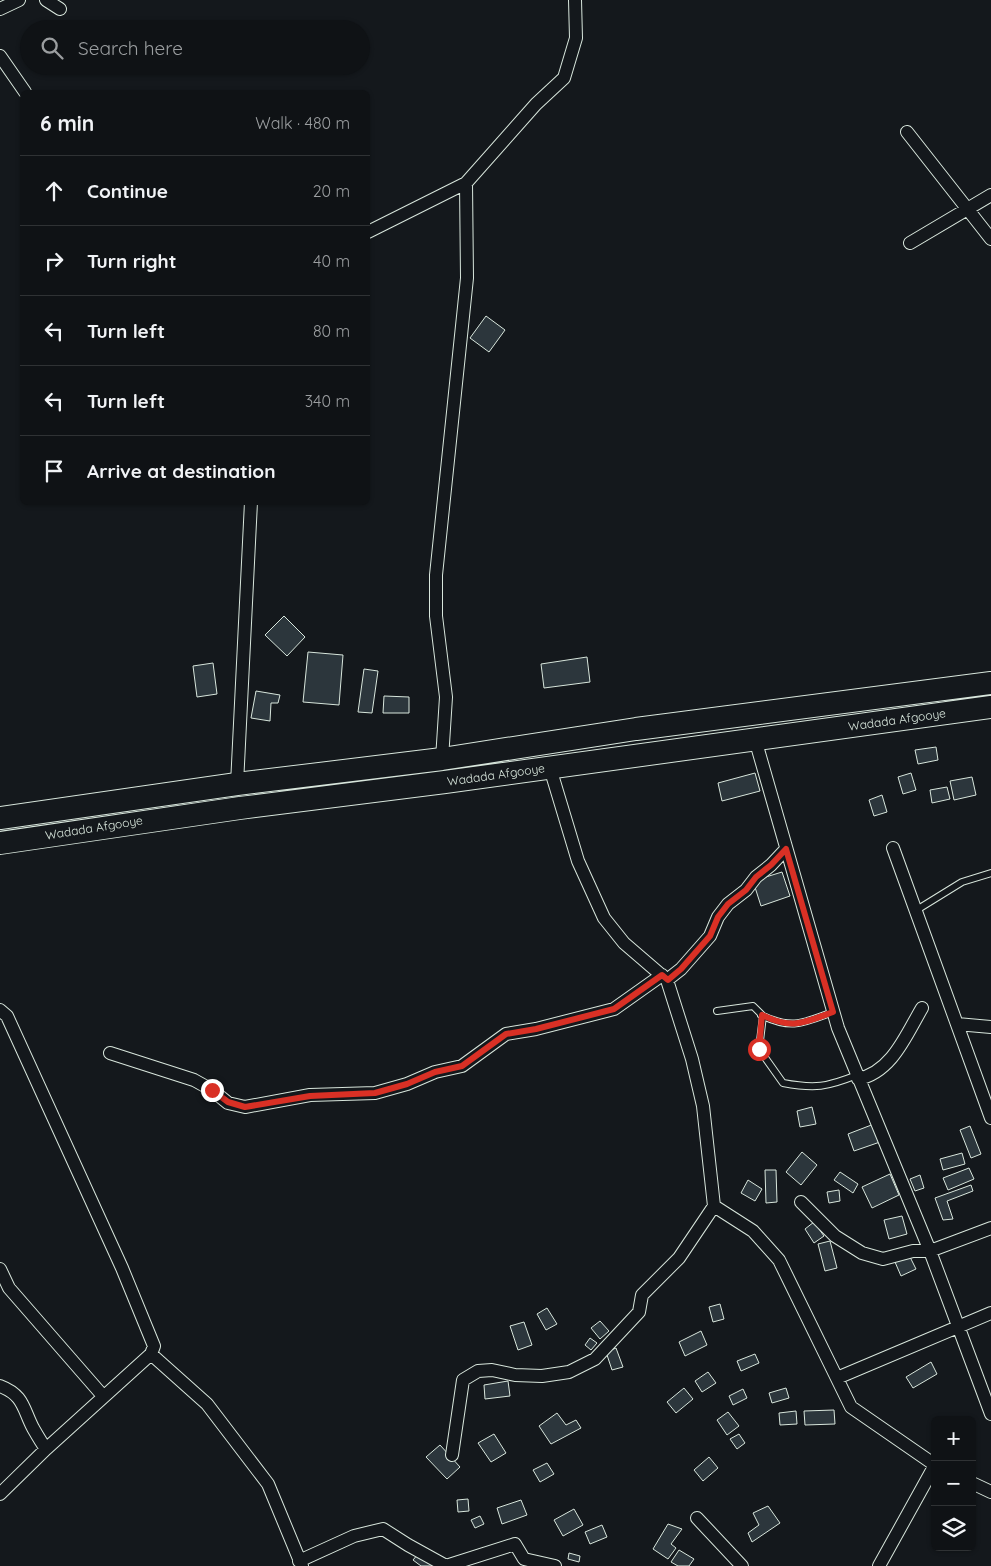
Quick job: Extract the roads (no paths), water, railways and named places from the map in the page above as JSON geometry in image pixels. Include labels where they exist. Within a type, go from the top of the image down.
[{"type":"highway","name":"Wadada Afgooye","points":[[0,818],[237,784],[442,759],[636,730],[991,683]]},
{"type":"highway","name":"Wadada Afgooye","points":[[0,843],[240,808],[550,768],[991,707]]},
{"type":"street","points":[[0,9],[19,0]]},
{"type":"street","points":[[46,0],[60,9]]},
{"type":"street","points":[[370,231],[466,183],[536,104],[564,78],[576,38],[575,0]]},
{"type":"street","points":[[0,56],[24,90]]},
{"type":"street","points":[[907,132],[966,210],[991,239]]},
{"type":"street","points":[[442,759],[446,697],[436,616],[436,575],[467,278],[466,183]]},
{"type":"street","points":[[910,243],[991,195]]},
{"type":"street","points":[[237,784],[252,505]]},
{"type":"street","points":[[754,739],[833,1012],[857,1077],[930,1251],[991,1414]]},
{"type":"street","points":[[452,1455],[463,1380],[478,1371],[492,1370],[515,1375],[542,1376],[569,1372],[595,1359],[639,1312],[642,1295],[678,1258],[714,1206],[703,1106],[692,1059],[665,978],[624,943],[604,918],[578,862],[550,768]]},
{"type":"street","points":[[892,848],[991,1118]]},
{"type":"street","points":[[110,1053],[194,1080],[228,1102],[245,1107],[310,1096],[375,1093],[407,1084],[435,1072],[462,1066],[506,1034],[536,1029],[614,1009],[681,969],[710,936],[718,917],[728,904],[746,890],[756,877],[786,849]]},
{"type":"street","points":[[857,1077],[878,1071],[890,1060],[922,1008]]},
{"type":"street","points":[[0,1010],[7,1016],[122,1268],[154,1346],[150,1354],[46,1449],[0,1494]]},
{"type":"street","points":[[957,1024],[991,1027]]},
{"type":"street","points":[[801,1202],[835,1236],[862,1254],[883,1259],[913,1251],[930,1251],[991,1228]]},
{"type":"street","points":[[714,1206],[753,1232],[779,1260],[851,1407],[931,1462]]},
{"type":"street","points":[[0,1269],[9,1288],[103,1396]]},
{"type":"street","points":[[837,1378],[991,1313]]},
{"type":"street","points":[[150,1354],[207,1404],[268,1484],[301,1563],[354,1536],[384,1528],[408,1545],[446,1566],[516,1544],[524,1559],[555,1566]]},
{"type":"street","points":[[0,1386],[8,1389],[21,1400],[32,1426],[46,1449]]},
{"type":"street","points":[[879,1566],[931,1472]]},
{"type":"street","points":[[976,1485],[991,1492]]},
{"type":"street","points":[[697,1518],[742,1566]]},
{"type":"lane","points":[[915,911],[962,882],[991,873]]},
{"type":"lane","points":[[717,1011],[753,1006],[762,1015],[779,1024],[798,1025],[833,1012]]},
{"type":"lane","points":[[762,1015],[759,1049],[783,1083],[802,1086],[831,1086],[857,1077]]}]
